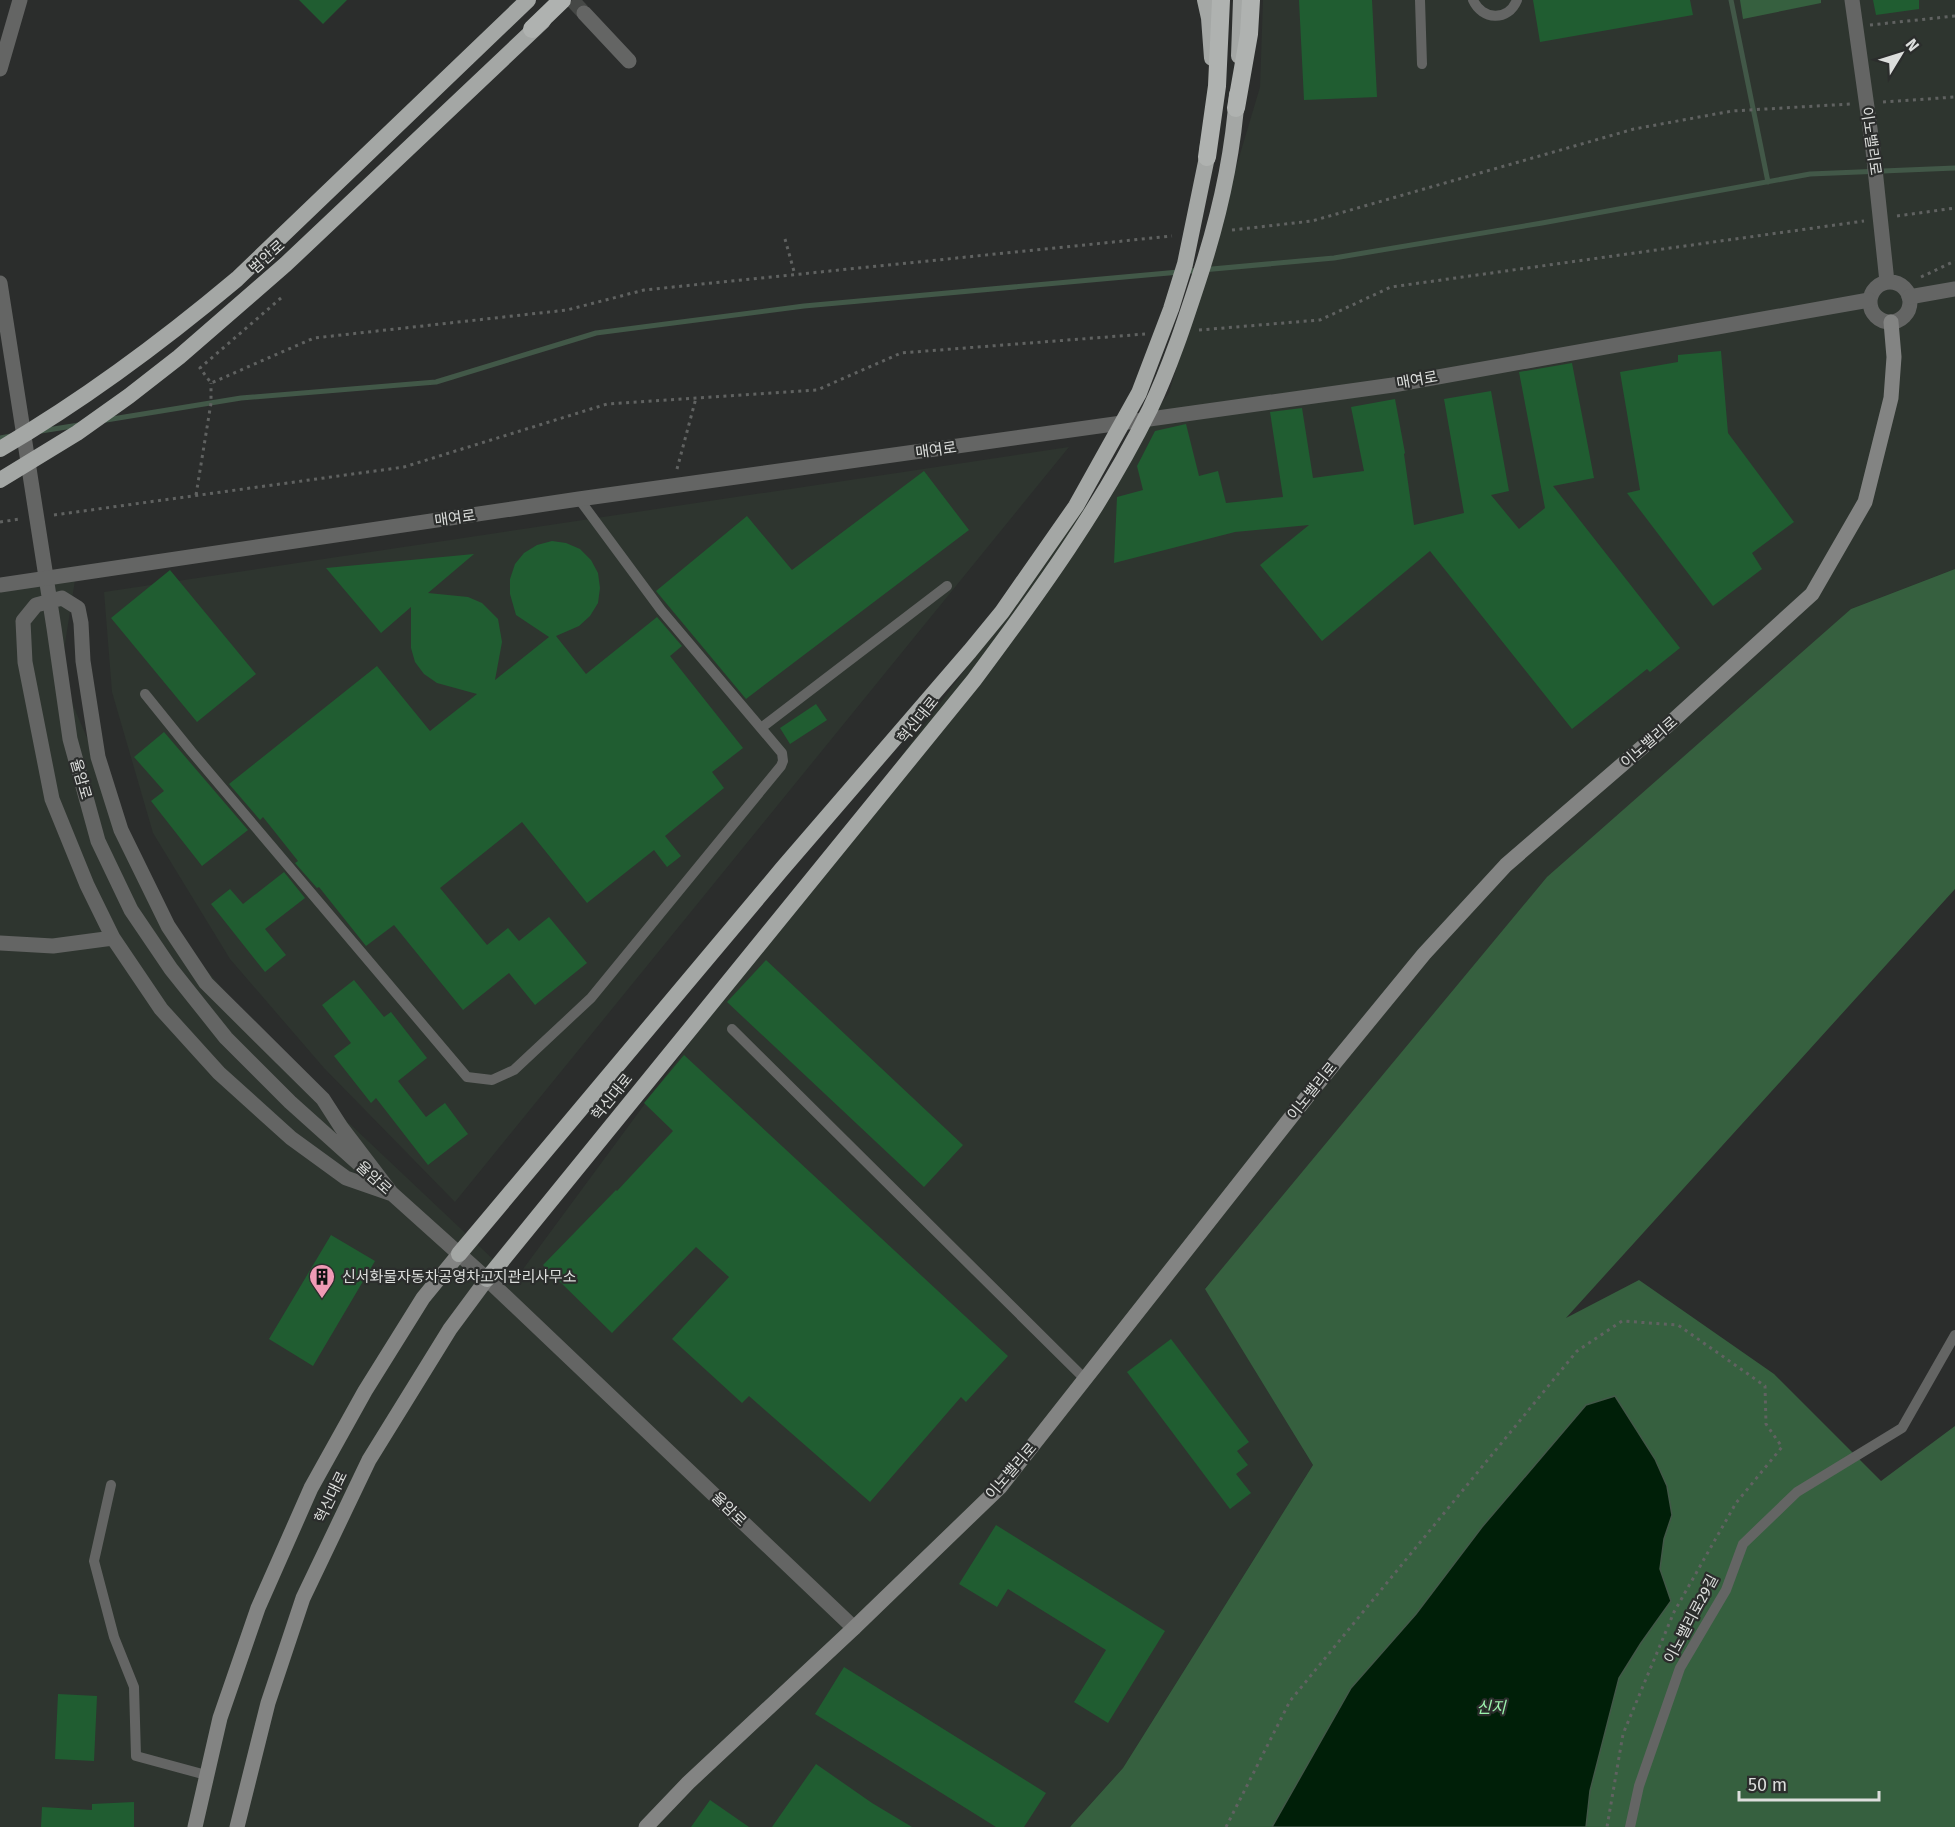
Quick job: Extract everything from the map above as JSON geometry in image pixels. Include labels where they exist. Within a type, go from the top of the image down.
[{"type":"highway","name":"범안로","points":[[0,449],[97,388],[186,322],[237,279],[528,0]]},
{"type":"highway","points":[[532,29],[562,0]]},
{"type":"highway","name":"범안로","points":[[0,480],[77,433],[178,357],[286,264],[532,29],[569,0]]},
{"type":"highway","points":[[1204,0],[1209,18],[1212,61],[1207,157]]},
{"type":"highway","points":[[459,1254],[789,860],[983,636],[1076,506],[1139,393],[1171,309],[1185,264],[1207,157],[1217,86],[1221,0]]},
{"type":"highway","name":"혁신대로","points":[[487,1279],[974,680],[1078,536],[1128,451],[1150,407],[1177,344],[1218,217],[1232,152],[1241,0]]},
{"type":"highway","points":[[1236,108],[1249,34],[1251,0]]},
{"type":"main road","name":"이노밸리로","points":[[646,1827],[688,1783],[854,1628],[1000,1487],[1310,1093],[1424,954],[1506,865],[1668,725],[1812,594],[1865,502],[1891,398],[1894,357],[1891,322]]},
{"type":"main road","points":[[195,1827],[220,1718],[258,1608],[311,1488],[365,1391],[417,1308],[459,1254]]},
{"type":"main road","name":"혁신대로","points":[[237,1827],[268,1703],[303,1598],[369,1460],[450,1329],[487,1279]]},
{"type":"street","points":[[0,69],[20,0]]},
{"type":"street","name":"이노밸리로","points":[[1852,0],[1884,239],[1900,288]]},
{"type":"street","points":[[584,13],[629,61]]},
{"type":"street","name":"율암로","points":[[0,286],[70,739],[98,842],[131,910],[171,969],[226,1038],[290,1102],[487,1279],[854,1628]]},
{"type":"street","points":[[1900,288],[1908,310],[1904,316],[1891,322],[1880,320],[1871,310],[1869,300],[1872,291],[1877,286],[1955,289]]},
{"type":"street","name":"매여로","points":[[0,585],[579,499],[1393,385],[1869,300]]},
{"type":"street","points":[[62,598],[78,608],[83,661],[98,757],[121,830],[168,926],[206,984],[323,1099],[341,1127],[392,1194],[346,1178],[291,1138],[219,1073],[161,1009],[113,938],[87,885],[52,799],[25,662],[23,621],[36,605],[62,598]]},
{"type":"street","points":[[0,943],[53,946],[113,938]]},
{"type":"lane","points":[[1420,0],[1422,64]]},
{"type":"lane","points":[[1473,0],[1477,8],[1497,16],[1511,10],[1517,0]]},
{"type":"lane","points":[[145,694],[198,760],[467,1077],[492,1080],[514,1070],[591,998],[783,761],[782,753],[661,609],[579,499]]},
{"type":"lane","points":[[761,728],[947,586]]},
{"type":"lane","points":[[732,1029],[1086,1380]]},
{"type":"lane","name":"이노밸리로29길","points":[[1630,1827],[1639,1786],[1680,1668],[1726,1590],[1743,1544],[1797,1492],[1902,1428],[1955,1335]]},
{"type":"lane","points":[[111,1485],[94,1561],[114,1637],[134,1687],[136,1756],[206,1775]]},
{"type":"path","points":[[1856,26],[1955,16]]},
{"type":"path","points":[[1873,102],[1955,97]]},
{"type":"path","points":[[1229,230],[1312,221],[1634,129],[1732,111],[1861,103]]},
{"type":"path","points":[[1896,216],[1955,208]]},
{"type":"path","points":[[1192,330],[1320,320],[1391,287],[1872,219]]},
{"type":"path","points":[[211,382],[314,338],[567,310],[644,290],[1181,235]]},
{"type":"path","points":[[785,239],[795,276]]},
{"type":"path","points":[[1900,288],[1955,261]]},
{"type":"path","points":[[196,495],[211,403],[211,382],[200,369],[281,298]]},
{"type":"path","points":[[46,516],[404,467],[607,404],[817,390],[901,353],[1145,334]]},
{"type":"path","points":[[672,487],[696,398]]},
{"type":"path","points":[[0,522],[23,519]]},
{"type":"path","points":[[1226,1827],[1290,1701],[1577,1351],[1622,1321],[1678,1325],[1765,1386],[1766,1424],[1782,1447],[1737,1503],[1674,1612],[1623,1734],[1607,1827]]},
{"type":"shaded area","points":[[1263,0],[1955,0],[1955,569],[1851,609],[1205,1288],[1313,1465],[1123,1768],[1070,1827],[0,1827],[0,585],[76,574],[60,675],[168,926],[297,1074],[515,1280],[1169,393],[1260,87]]},
{"type":"shaded area","points":[[1740,0],[1821,0],[1821,3],[1743,19]]},
{"type":"shaded area","points":[[1069,447],[455,1202],[324,1068],[230,959],[153,833],[112,692],[104,592]]},
{"type":"shaded area","points":[[1955,569],[1955,889],[1566,1318],[1639,1280],[1774,1374],[1881,1481],[1955,1426],[1955,1827],[1070,1827],[1123,1768],[1313,1465],[1205,1289],[1547,877],[1851,609]]},
{"type":"water","name":"신지","points":[[1615,1396],[1655,1459],[1667,1486],[1672,1515],[1664,1539],[1660,1569],[1671,1601],[1619,1678],[1590,1791],[1586,1827],[1272,1827],[1351,1688],[1416,1614],[1482,1527],[1586,1405]]},
{"type":"building","points":[[299,0],[347,0],[323,24]]},
{"type":"building","points":[[1299,0],[1372,0],[1377,97],[1304,100]]},
{"type":"building","points":[[1533,0],[1690,0],[1693,15],[1540,42]]},
{"type":"building","points":[[1873,0],[1919,0],[1919,9],[1876,15]]},
{"type":"building","points":[[1721,351],[1728,433],[1794,522],[1752,553],[1762,569],[1713,606],[1627,493],[1640,490],[1620,372],[1678,362],[1678,355]]},
{"type":"building","points":[[1572,363],[1594,478],[1553,486],[1680,648],[1650,672],[1647,669],[1572,729],[1430,551],[1322,641],[1260,565],[1309,525],[1235,532],[1114,563],[1117,497],[1143,490],[1137,466],[1155,431],[1186,424],[1199,476],[1218,471],[1226,503],[1283,497],[1270,412],[1302,408],[1313,478],[1364,471],[1351,407],[1395,399],[1405,453],[1414,525],[1464,513],[1444,399],[1491,391],[1509,491],[1491,495],[1519,529],[1545,508],[1519,372]]},
{"type":"building","points":[[924,471],[969,530],[746,699],[656,591],[747,516],[792,570]]},
{"type":"building","points":[[552,541],[566,543],[580,549],[591,560],[598,573],[600,588],[598,603],[590,616],[579,626],[556,636],[586,674],[657,617],[682,646],[670,656],[743,748],[712,772],[724,788],[665,836],[681,856],[667,867],[654,850],[587,903],[522,822],[440,888],[487,945],[508,928],[519,941],[549,917],[587,963],[535,1005],[509,973],[463,1010],[394,925],[366,946],[319,887],[317,888],[295,863],[298,861],[263,817],[260,820],[229,784],[377,666],[430,731],[477,694],[437,683],[424,674],[415,662],[411,648],[411,607],[381,633],[326,568],[474,554],[428,593],[468,597],[482,603],[498,619],[502,642],[495,680],[549,637],[516,615],[510,594],[510,579],[515,564],[524,553],[537,545]]},
{"type":"building","points":[[170,570],[256,674],[197,722],[111,618]]},
{"type":"building","points":[[816,704],[827,720],[790,744],[780,728]]},
{"type":"building","points":[[164,732],[248,830],[202,866],[151,801],[164,791],[134,757]]},
{"type":"building","points":[[284,872],[305,898],[265,929],[286,955],[265,972],[211,904],[230,889],[243,904]]},
{"type":"building","points":[[766,960],[963,1145],[924,1187],[727,1002]]},
{"type":"building","points":[[354,980],[384,1017],[391,1012],[427,1058],[398,1081],[426,1117],[445,1103],[468,1134],[428,1165],[376,1098],[371,1103],[334,1056],[351,1043],[322,1005]]},
{"type":"building","points":[[684,1055],[1008,1356],[966,1402],[961,1397],[870,1502],[749,1396],[742,1403],[672,1339],[729,1277],[696,1247],[612,1333],[543,1265],[673,1131],[644,1103]]},
{"type":"building","name":"신서화물자동차공영차고지관리사무소","points":[[331,1235],[375,1261],[313,1366],[269,1339]]},
{"type":"building","points":[[1171,1339],[1249,1442],[1237,1451],[1248,1465],[1236,1474],[1251,1493],[1230,1509],[1127,1372]]},
{"type":"building","points":[[996,1525],[1165,1631],[1108,1723],[1074,1702],[1106,1650],[1008,1589],[997,1607],[959,1584]]},
{"type":"building","points":[[844,1667],[1046,1793],[1024,1827],[996,1827],[815,1714]]},
{"type":"building","points":[[58,1694],[97,1696],[94,1761],[55,1759]]},
{"type":"building","points":[[816,1764],[872,1803],[912,1827],[772,1827]]},
{"type":"building","points":[[710,1800],[749,1827],[691,1827]]},
{"type":"building","points":[[134,1802],[134,1827],[41,1827],[42,1807],[92,1810],[92,1804]]},
{"type":"waterway","points":[[1731,0],[1768,182]]},
{"type":"waterway","points":[[106,420],[241,398],[436,382],[596,333],[804,306],[1334,258],[1810,174],[1955,168]]},
{"type":"waterway","points":[[41,431],[79,425]]},
{"type":"waterway","points":[[0,438],[11,436]]},
{"type":"tunnel","points":[[572,0],[584,13]]},
{"type":"place","name":"신서화물자동차공영차고지관리사무소","points":[[322,1300]]}]
